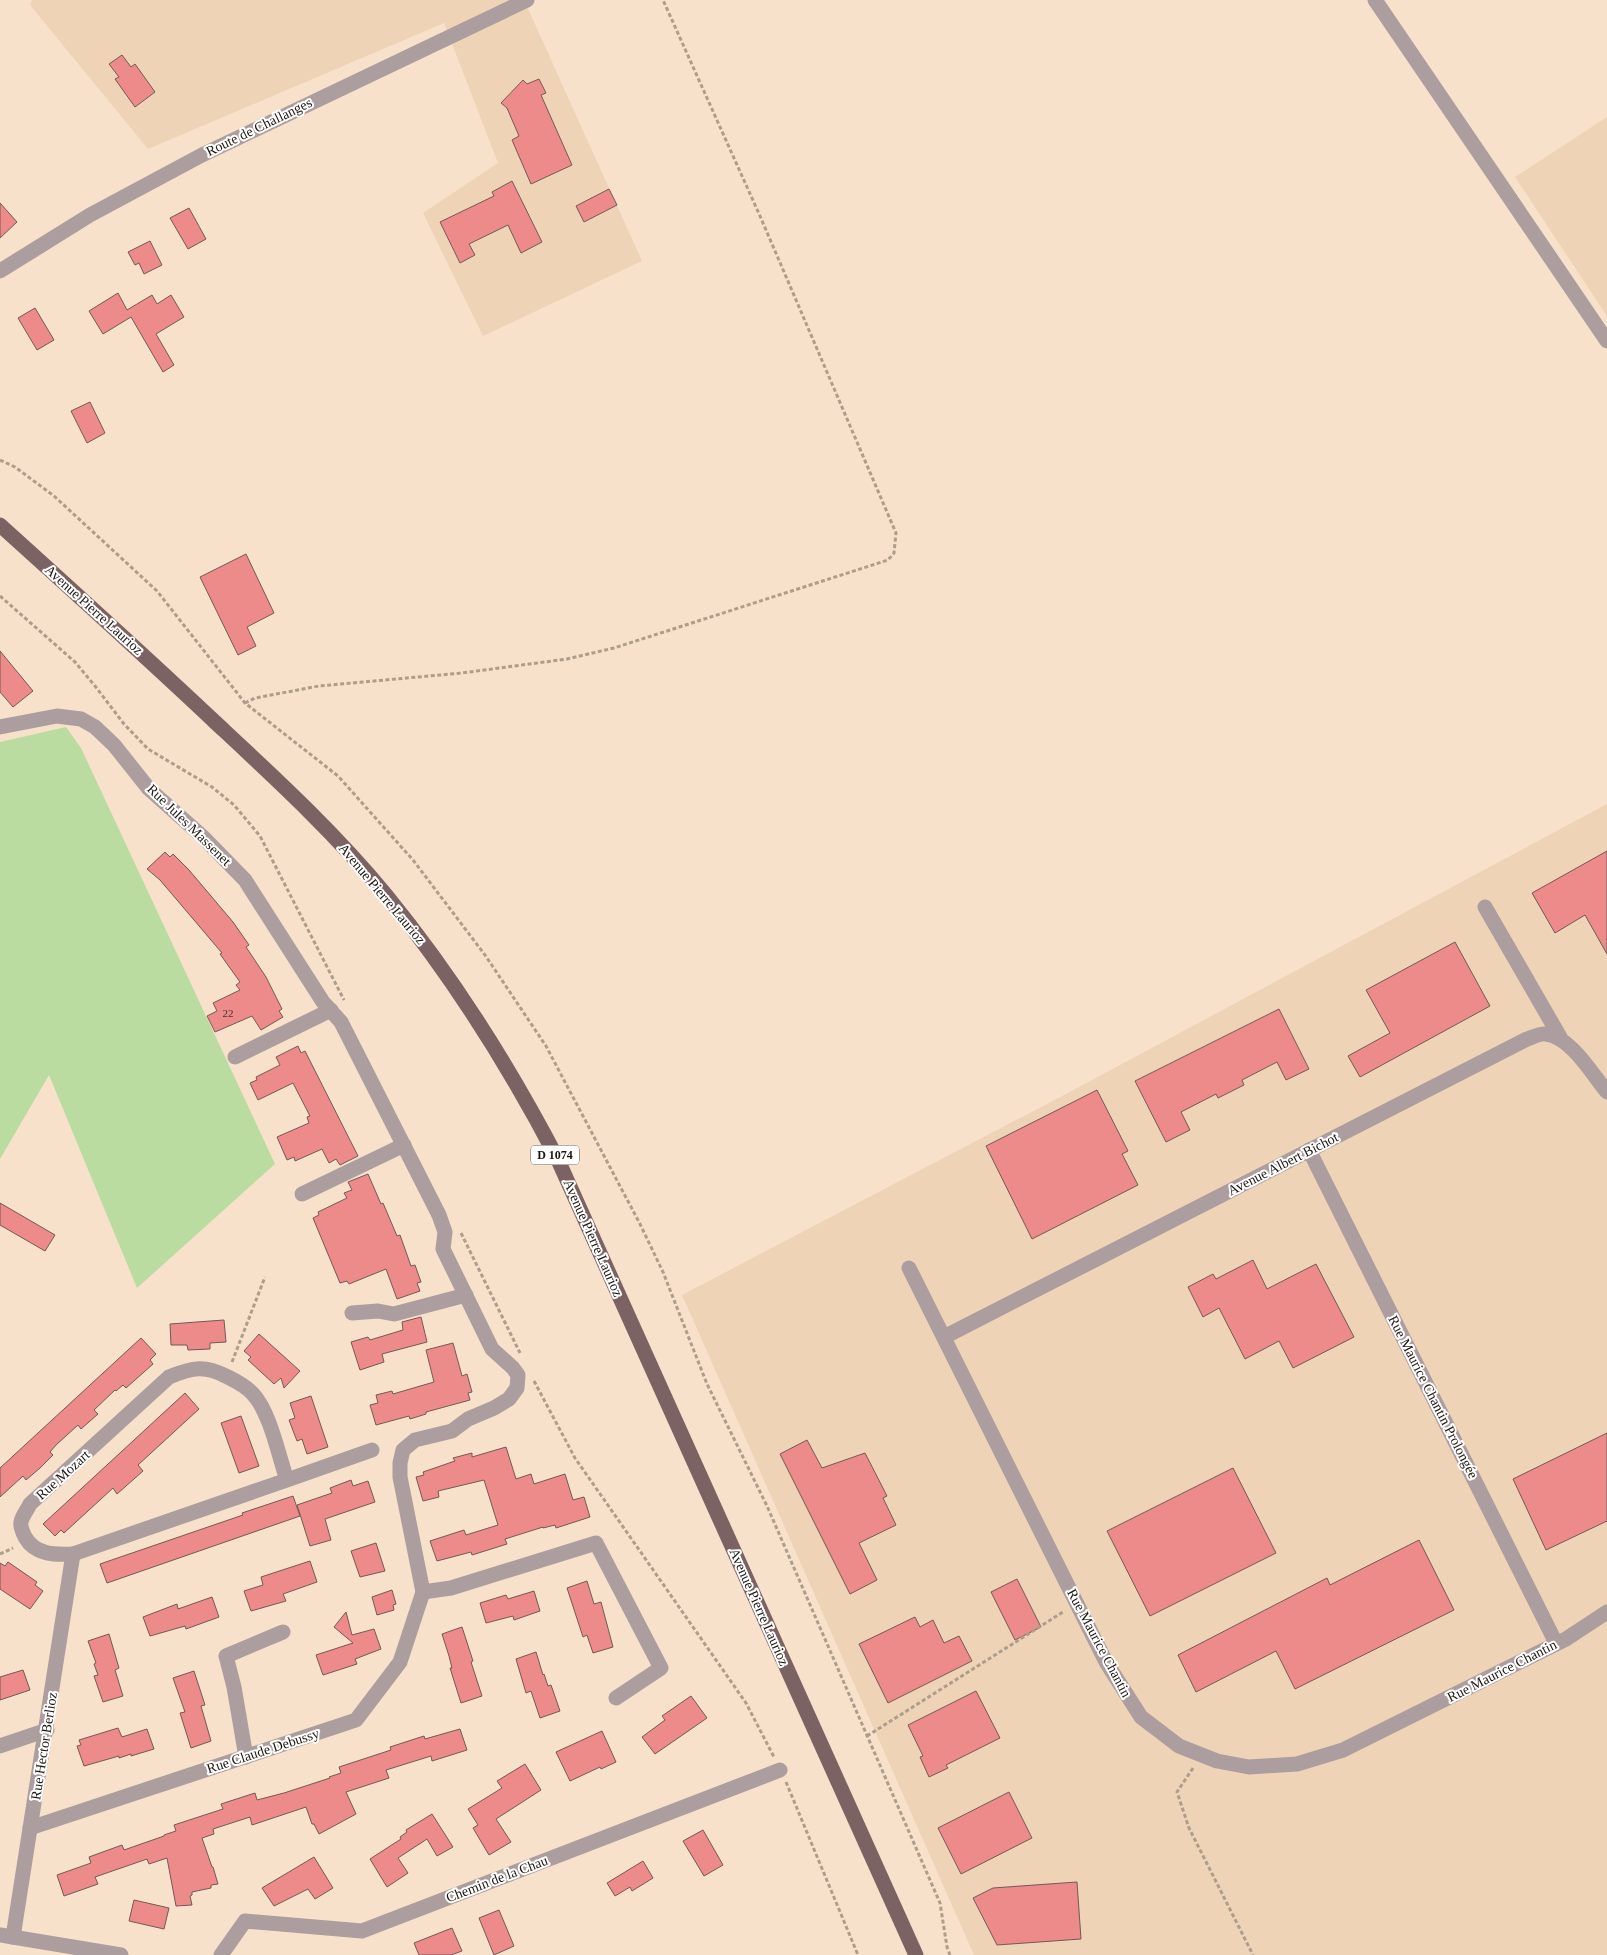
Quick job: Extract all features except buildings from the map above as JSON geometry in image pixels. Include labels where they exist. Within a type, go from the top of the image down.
[{"type":"main road","name":"Avenue Pierre Laurioz","points":[[0,525],[230,736],[338,841],[416,932],[482,1026],[523,1094],[558,1160],[916,1955]]},
{"type":"street","name":"Route de Challanges","points":[[0,271],[90,215],[202,154],[527,0]]},
{"type":"street","points":[[1375,0],[1607,341]]},
{"type":"street","name":"Rue Jules Massenet","points":[[0,727],[57,716],[81,719],[95,727],[114,745],[149,789],[202,836],[246,880],[323,1002],[341,1022],[439,1215],[445,1232],[443,1249],[492,1349],[514,1368],[518,1375],[517,1388],[508,1399],[494,1408],[468,1419],[452,1430],[415,1440],[403,1450],[400,1463],[400,1477],[423,1592]]},
{"type":"street","points":[[1486,907],[1560,1037],[1574,1051],[1607,1092]]},
{"type":"street","points":[[235,1057],[331,1010]]},
{"type":"street","name":"Avenue Albert Bichot","points":[[944,1337],[1528,1039],[1544,1034],[1560,1037]]},
{"type":"street","points":[[302,1194],[404,1145]]},
{"type":"street","name":"Rue Maurice Chantin Prolongée","points":[[1309,1150],[1556,1643]]},
{"type":"street","name":"Rue Maurice Chantin","points":[[909,1268],[1106,1662],[1141,1717],[1179,1746],[1217,1761],[1249,1767],[1297,1764],[1343,1750],[1556,1643],[1607,1612]]},
{"type":"street","points":[[352,1313],[378,1311],[394,1314],[466,1295]]},
{"type":"street","name":"Rue Mozart","points":[[287,1480],[267,1419],[254,1394],[238,1382],[213,1369],[189,1368],[169,1377],[30,1504],[21,1522],[22,1532],[35,1549],[47,1554],[73,1554],[287,1480],[372,1450]]},
{"type":"street","points":[[423,1592],[451,1588],[596,1543],[661,1668],[616,1698]]},
{"type":"street","name":"Rue Hector Berlioz","points":[[7,1936],[30,1828],[47,1730],[73,1554]]},
{"type":"street","name":"Rue Claude Debussy","points":[[30,1828],[356,1720],[400,1662],[423,1592]]},
{"type":"street","points":[[246,1757],[234,1687],[226,1656],[283,1632]]},
{"type":"street","points":[[0,1746],[47,1730]]},
{"type":"street","name":"Chemin de la Chau","points":[[221,1955],[245,1921],[362,1931],[780,1770]]},
{"type":"street","points":[[7,1936],[121,1955]]},
{"type":"path","points":[[245,703],[255,698],[319,686],[462,672],[567,659],[623,645],[888,560],[894,553],[896,533],[760,216],[663,0]]},
{"type":"path","points":[[0,596],[75,662],[124,724],[148,749],[212,787],[234,805],[260,836],[346,1004]]},
{"type":"path","points":[[457,1224],[524,1360]]},
{"type":"path","points":[[226,1376],[265,1277]]},
{"type":"path","points":[[532,1376],[575,1458],[746,1703],[780,1770],[858,1955]]},
{"type":"path","points":[[950,1955],[940,1903],[867,1736],[1077,1604]]},
{"type":"path","points":[[1202,1755],[1177,1792],[1190,1828],[1253,1955]]},
{"type":"shaded area","points":[[32,0],[524,0],[642,261],[483,336],[423,213],[498,163],[444,23],[148,149],[30,5]]},
{"type":"shaded area","points":[[1607,117],[1607,316],[1515,177]]},
{"type":"shaded area","points":[[1607,804],[1607,1955],[974,1955],[682,1295],[1064,1095]]},
{"type":"green space","points":[[66,727],[81,748],[275,1164],[137,1288],[49,1075],[0,1159],[0,742]]}]
